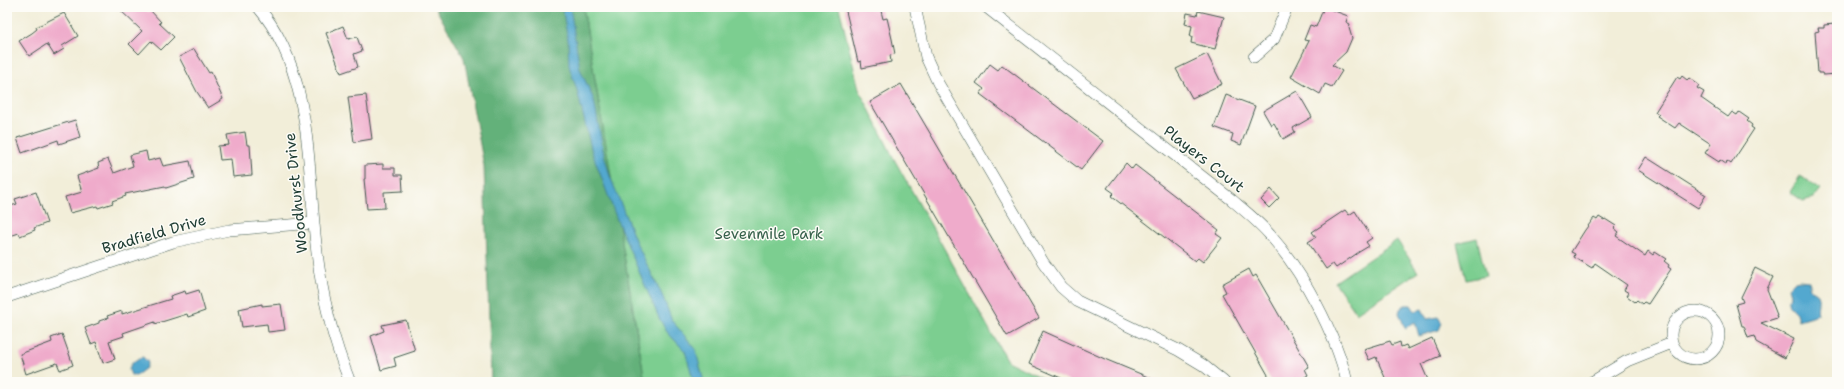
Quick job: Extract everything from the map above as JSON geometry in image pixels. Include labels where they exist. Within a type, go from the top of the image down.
[{"type":"street","name":"Woodhurst Drive","points":[[258,7],[282,48],[296,84],[307,138],[314,223],[321,278],[331,327],[350,382]]},
{"type":"street","points":[[915,7],[926,56],[938,82],[1043,262],[1061,287],[1069,295],[1088,308],[1190,356],[1224,382]]},
{"type":"street","name":"Players Court","points":[[986,7],[1232,200],[1270,234],[1291,262],[1321,314],[1336,347],[1347,382]]},
{"type":"street","points":[[1254,58],[1274,39],[1287,7]]},
{"type":"street","name":"Bradfield Drive","points":[[7,297],[172,242],[229,230],[314,223]]},
{"type":"street","points":[[1698,311],[1707,314],[1714,320],[1718,328],[1719,337],[1717,346],[1712,353],[1703,358],[1693,359],[1684,357],[1677,351],[1672,343],[1671,333],[1674,324],[1680,317],[1689,312],[1698,311]]},
{"type":"street","points":[[1592,382],[1628,361],[1672,343]]},
{"type":"green space","points":[[435,7],[583,7],[645,382],[491,382],[484,166],[464,58]]},
{"type":"green space","name":"Sevenmile Park","points":[[583,7],[839,7],[859,89],[894,159],[1007,361],[1050,382],[645,382]]},
{"type":"green space","points":[[1800,176],[1820,189],[1813,198],[1803,201],[1790,192]]},
{"type":"green space","points":[[1477,238],[1486,276],[1466,280],[1457,243]]},
{"type":"green space","points":[[1397,240],[1418,272],[1356,313],[1335,282]]},
{"type":"water","points":[[562,7],[570,7],[580,69],[594,100],[604,155],[610,176],[635,240],[663,297],[672,321],[695,348],[704,382],[694,382],[685,351],[667,332],[659,318],[619,225],[592,152],[577,90],[569,66],[568,40]]},
{"type":"water","points":[[1795,281],[1808,281],[1810,289],[1817,294],[1818,314],[1798,320],[1796,313],[1788,305],[1790,295],[1788,288]]},
{"type":"water","points":[[1405,305],[1411,305],[1415,311],[1422,309],[1427,319],[1438,317],[1442,323],[1439,330],[1419,336],[1415,322],[1405,328],[1399,313],[1400,309]]},
{"type":"water","points":[[143,357],[148,362],[146,368],[137,375],[131,375],[129,370],[130,366],[136,360]]},
{"type":"building","points":[[117,7],[143,7],[148,12],[150,10],[161,22],[159,23],[174,37],[161,50],[151,41],[139,54],[129,44],[142,31]]},
{"type":"building","points":[[845,7],[880,7],[883,19],[887,18],[895,54],[890,55],[891,62],[862,68],[861,61],[858,62]]},
{"type":"building","points":[[1324,7],[1348,16],[1346,22],[1350,24],[1349,28],[1352,38],[1346,52],[1332,65],[1342,71],[1332,87],[1325,84],[1320,94],[1291,77],[1309,41],[1304,40],[1310,25],[1316,27]]},
{"type":"building","points":[[1198,11],[1224,17],[1215,49],[1191,43],[1192,37],[1190,37],[1192,26],[1185,24],[1187,13],[1197,15]]},
{"type":"building","points":[[64,13],[78,36],[62,46],[64,49],[54,55],[47,44],[29,56],[19,41],[37,29],[36,27]]},
{"type":"building","points":[[1835,24],[1835,27],[1837,27],[1837,74],[1823,75],[1822,73],[1818,73],[1815,32],[1819,31],[1818,28],[1824,28],[1824,25]]},
{"type":"building","points":[[343,26],[348,39],[357,37],[362,51],[354,54],[358,67],[341,73],[326,33]]},
{"type":"building","points":[[194,49],[209,73],[211,72],[223,99],[208,108],[197,92],[179,57]]},
{"type":"building","points":[[1207,54],[1222,84],[1192,98],[1176,69]]},
{"type":"building","points":[[990,64],[998,70],[1002,65],[1103,141],[1081,170],[980,94],[984,89],[976,83]]},
{"type":"building","points":[[1682,76],[1687,80],[1689,78],[1699,85],[1697,88],[1704,92],[1701,98],[1728,117],[1732,112],[1737,115],[1739,112],[1749,119],[1747,121],[1754,129],[1731,164],[1727,161],[1726,164],[1720,160],[1719,162],[1705,153],[1711,144],[1679,123],[1675,128],[1657,116],[1659,114],[1655,112],[1677,77],[1680,79]]},
{"type":"building","points":[[901,84],[1039,318],[1007,336],[870,102]]},
{"type":"building","points":[[1297,91],[1312,117],[1293,128],[1295,132],[1283,139],[1274,123],[1271,125],[1263,111]]},
{"type":"building","points":[[366,95],[372,139],[354,142],[348,97]]},
{"type":"building","points":[[1226,95],[1255,106],[1241,145],[1231,141],[1233,134],[1214,127]]},
{"type":"building","points":[[75,120],[80,137],[59,144],[58,140],[22,153],[17,138]]},
{"type":"building","points":[[245,132],[247,145],[250,145],[252,175],[233,177],[231,159],[220,160],[218,146],[229,145],[227,135]]},
{"type":"building","points":[[146,151],[148,161],[160,158],[163,166],[190,161],[194,179],[166,188],[165,186],[125,194],[126,196],[112,201],[113,203],[98,208],[97,206],[70,213],[65,197],[82,192],[77,176],[99,168],[98,163],[108,159],[114,173],[133,166],[130,155]]},
{"type":"building","points":[[1646,157],[1706,195],[1698,208],[1638,170]]},
{"type":"building","points":[[1126,163],[1132,169],[1135,165],[1219,230],[1216,234],[1222,238],[1203,262],[1198,258],[1195,261],[1111,196],[1114,193],[1107,188]]},
{"type":"building","points":[[383,164],[383,168],[395,168],[395,175],[402,175],[403,191],[384,192],[385,208],[367,209],[364,179],[365,165]]},
{"type":"building","points":[[1271,189],[1279,198],[1269,208],[1261,200]]},
{"type":"building","points":[[36,192],[47,223],[20,236],[19,233],[7,237],[7,207],[17,204],[15,199]]},
{"type":"building","points":[[1345,210],[1349,215],[1355,211],[1372,238],[1366,242],[1369,246],[1336,268],[1333,264],[1326,269],[1308,242],[1316,237],[1312,232]]},
{"type":"building","points":[[1599,217],[1616,226],[1614,228],[1619,232],[1616,236],[1645,256],[1648,251],[1653,255],[1655,252],[1666,259],[1664,261],[1671,269],[1648,304],[1644,302],[1642,304],[1637,300],[1635,302],[1627,296],[1629,293],[1624,290],[1627,285],[1595,263],[1592,268],[1574,257],[1575,254],[1571,252],[1594,218],[1597,220]]},
{"type":"building","points":[[1755,268],[1773,277],[1767,289],[1777,318],[1761,323],[1794,339],[1785,358],[1756,342],[1754,336],[1748,338],[1744,326],[1742,326],[1736,304],[1743,302],[1741,297]]},
{"type":"building","points":[[1249,269],[1253,277],[1256,275],[1309,367],[1305,369],[1308,375],[1297,382],[1272,382],[1222,294],[1226,292],[1222,284]]},
{"type":"building","points":[[199,290],[205,311],[188,317],[187,314],[155,324],[155,322],[123,333],[124,336],[109,341],[115,359],[103,363],[96,342],[91,344],[85,328],[99,323],[99,321],[108,318],[107,316],[122,311],[122,314],[171,299],[170,296],[185,291],[186,294]]},
{"type":"building","points":[[262,304],[262,306],[281,304],[285,330],[268,332],[267,324],[242,327],[239,309]]},
{"type":"building","points":[[406,320],[415,351],[394,358],[396,366],[381,370],[371,336],[384,331],[382,325]]},
{"type":"building","points":[[1043,331],[1160,382],[1070,382],[1029,364]]},
{"type":"building","points":[[62,334],[73,365],[60,370],[57,363],[26,374],[20,354],[52,342],[51,338]]},
{"type":"building","points":[[1432,338],[1440,356],[1421,364],[1429,382],[1387,382],[1376,357],[1369,360],[1364,349],[1390,341],[1392,345],[1400,342],[1401,347],[1406,345],[1408,349]]}]
